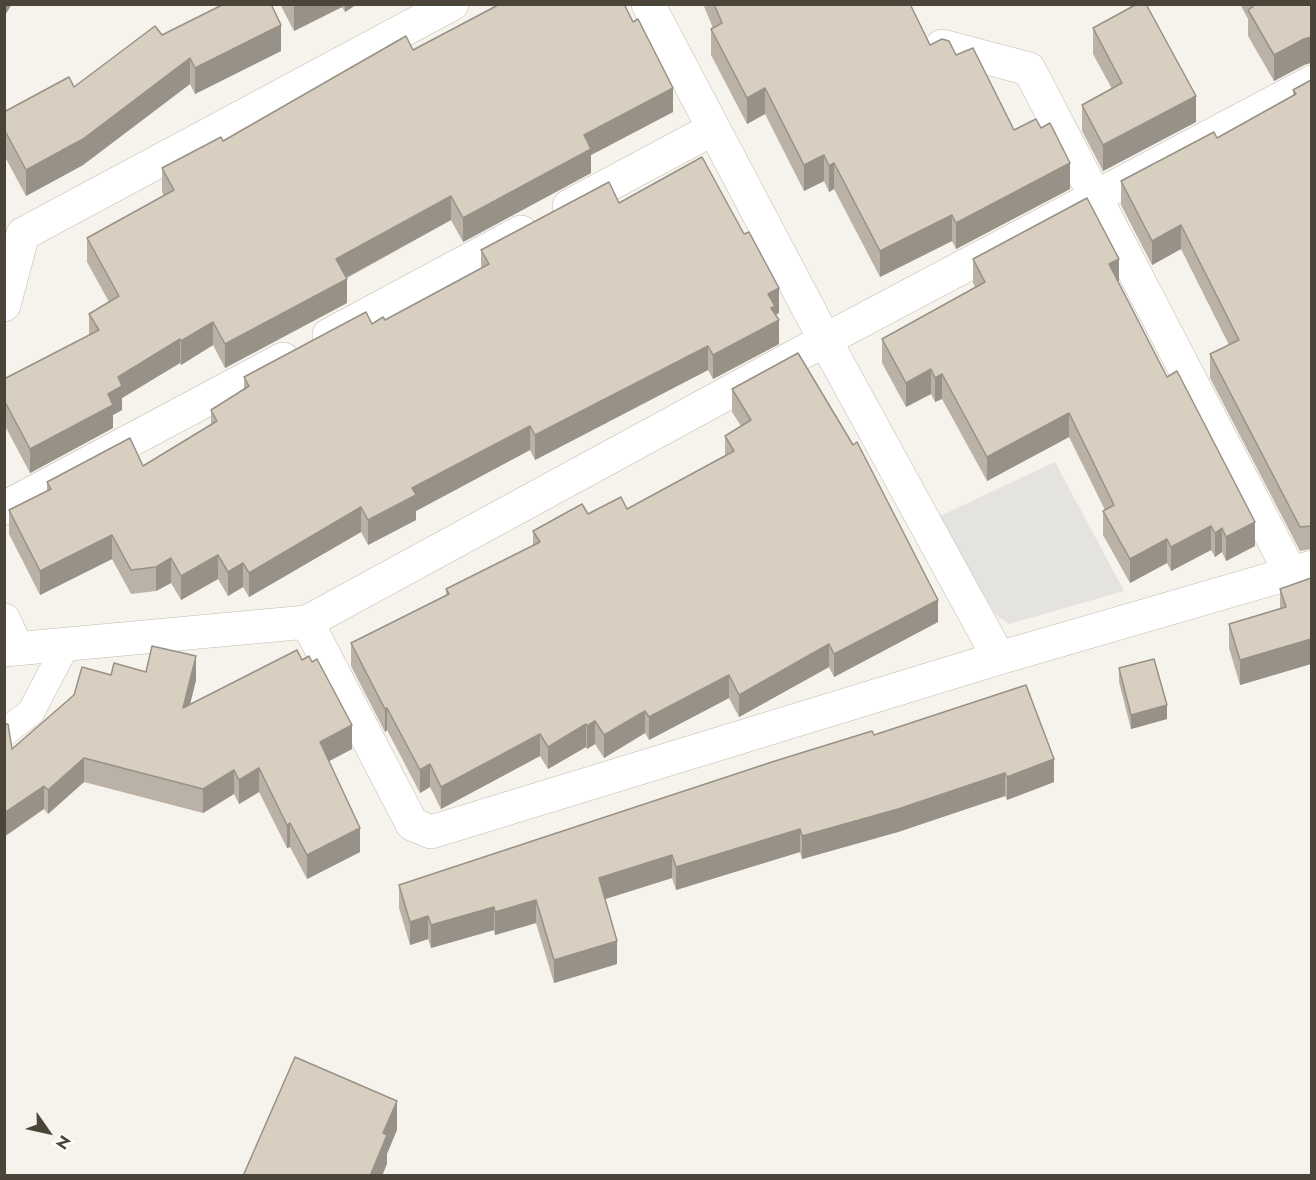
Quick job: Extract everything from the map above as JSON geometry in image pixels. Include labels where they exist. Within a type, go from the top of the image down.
[{"type":"street","points":[[4,305],[23,234],[452,4]]},
{"type":"street","points":[[648,4],[825,340],[999,658]]},
{"type":"street","points":[[307,622],[412,824],[430,832],[999,658],[1301,570],[1029,69],[942,46]]},
{"type":"street","points":[[4,620],[11,650],[307,622],[825,340],[1311,82]]},
{"type":"street","points":[[4,508],[713,129]]},
{"type":"lane","points":[[4,733],[31,712],[66,645]]},
{"type":"shaded area","points":[[1055,462],[1124,591],[1009,624],[996,615],[938,517]]},
{"type":"building","points":[[224,4],[271,4],[281,25],[195,68],[190,58],[83,139],[26,170],[4,129],[4,112],[69,77],[74,87],[155,26],[162,35]]},
{"type":"building","points":[[500,4],[624,4],[633,22],[638,19],[673,88],[584,135],[591,149],[463,218],[451,196],[336,259],[347,279],[225,344],[213,322],[181,341],[180,339],[118,377],[122,386],[108,394],[113,405],[30,449],[4,400],[4,379],[99,330],[89,314],[119,296],[87,238],[174,190],[162,168],[221,137],[223,141],[406,36],[413,50]]},
{"type":"building","points":[[714,4],[910,4],[930,45],[942,39],[949,41],[956,55],[973,48],[1014,130],[1036,119],[1041,128],[1050,123],[1070,163],[956,223],[952,215],[880,251],[834,163],[829,166],[824,155],[804,165],[765,88],[747,98],[711,29],[722,23]]},
{"type":"building","points":[[1137,4],[1146,4],[1196,96],[1103,145],[1082,105],[1122,83],[1093,28]]},
{"type":"building","points":[[1255,4],[1311,4],[1311,37],[1274,55],[1248,10]]},
{"type":"building","points":[[1311,80],[1311,526],[1300,527],[1210,354],[1239,340],[1181,225],[1152,241],[1121,181],[1214,132],[1217,138],[1296,94],[1293,90]]},
{"type":"building","points":[[702,157],[744,234],[749,232],[779,288],[768,294],[775,306],[771,308],[779,320],[713,355],[708,346],[535,435],[530,426],[412,488],[416,495],[368,520],[361,507],[249,573],[243,563],[228,572],[218,555],[181,576],[171,558],[156,567],[131,570],[112,535],[40,571],[9,510],[51,489],[47,482],[130,438],[143,466],[217,421],[211,410],[249,386],[244,377],[366,312],[372,324],[383,317],[385,320],[489,264],[481,250],[609,182],[619,203]]},
{"type":"building","points":[[1087,198],[1119,259],[1109,264],[1167,377],[1177,371],[1255,522],[1226,537],[1222,528],[1215,533],[1211,526],[1171,547],[1167,539],[1130,559],[1103,511],[1114,505],[1069,413],[987,457],[942,374],[935,378],[931,369],[906,383],[882,339],[985,282],[973,259]]},
{"type":"building","points":[[798,353],[853,445],[857,442],[938,600],[834,654],[829,644],[739,695],[729,675],[649,717],[645,711],[604,735],[595,721],[548,747],[540,734],[441,787],[430,764],[420,770],[351,643],[449,594],[446,589],[540,542],[533,531],[582,504],[588,514],[621,497],[627,509],[734,451],[725,436],[751,420],[732,389]]},
{"type":"building","points":[[1311,578],[1311,639],[1240,660],[1229,624],[1286,607],[1280,589]]},
{"type":"building","points":[[152,646],[196,656],[183,708],[297,650],[302,660],[309,656],[312,662],[317,659],[352,725],[320,742],[360,828],[307,855],[290,823],[287,825],[259,768],[239,780],[234,770],[203,789],[84,758],[48,790],[44,786],[4,813],[4,724],[8,724],[12,749],[74,695],[82,667],[111,675],[114,663],[146,672]]},
{"type":"building","points":[[1154,659],[1167,705],[1131,715],[1119,668]]},
{"type":"building","points":[[1026,685],[1054,759],[1007,777],[1005,773],[898,809],[802,836],[800,829],[676,867],[672,855],[599,878],[617,941],[554,960],[536,900],[495,912],[494,907],[431,925],[428,916],[410,922],[399,885],[775,761],[872,731],[874,735]]},
{"type":"building","points":[[295,1057],[397,1101],[383,1133],[387,1135],[370,1176],[243,1176]]}]
